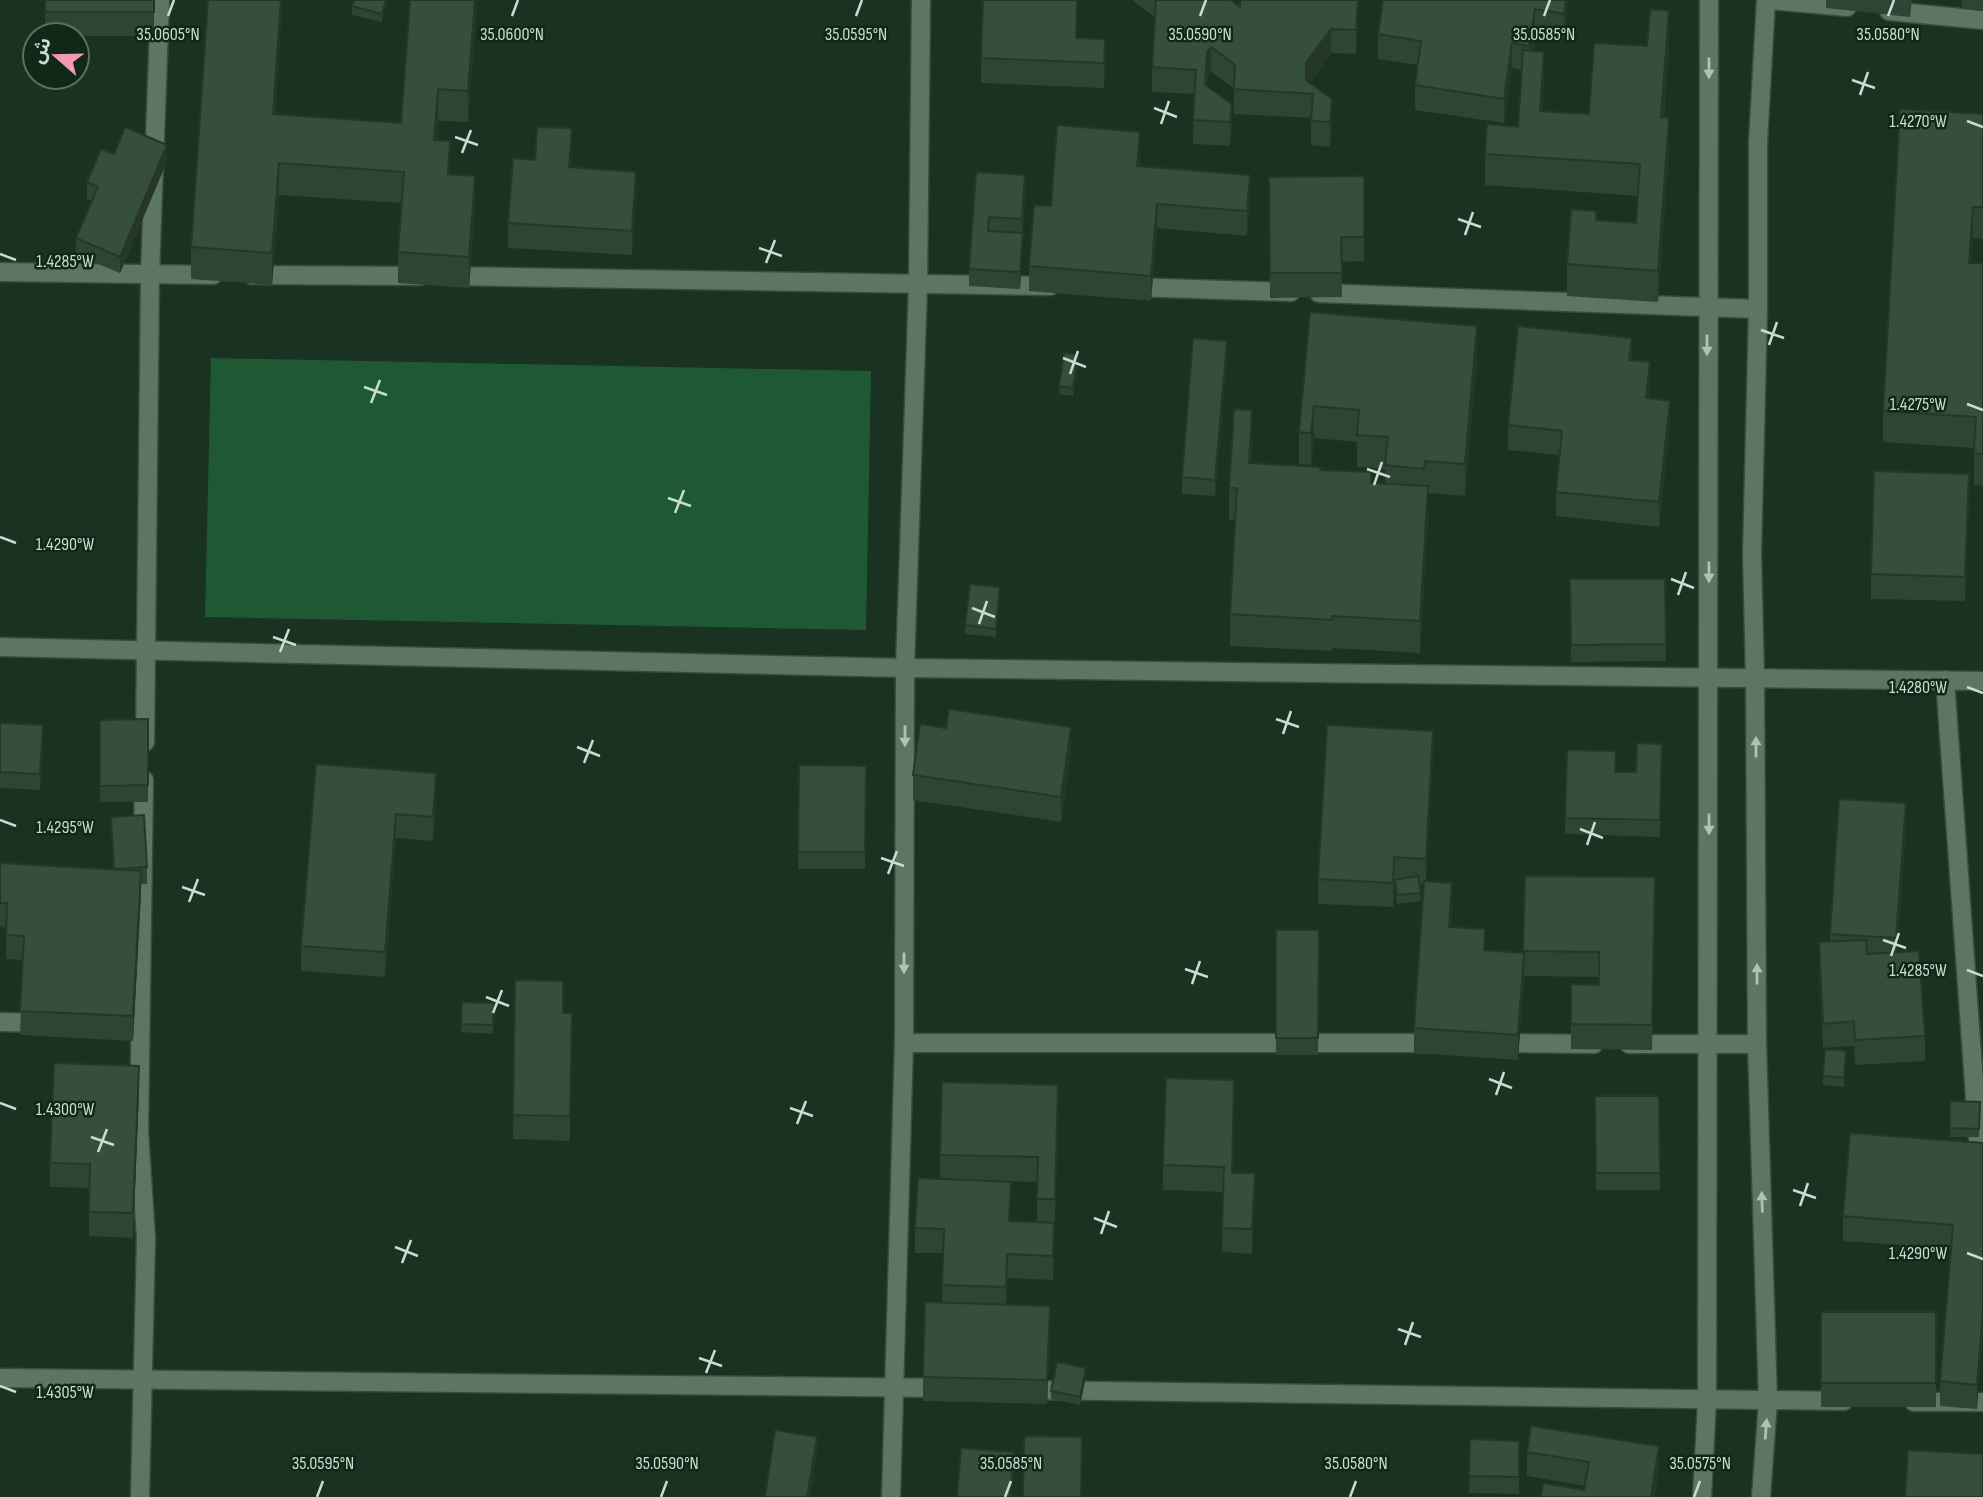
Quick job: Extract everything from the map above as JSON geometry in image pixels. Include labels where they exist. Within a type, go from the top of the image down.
[{"type":"street","points":[[140,1497],[146,1238],[133,1025],[147,649],[150,275],[160,0]]},
{"type":"street","points":[[891,1497],[892,1387],[904,1043],[905,668],[918,285],[921,0]]},
{"type":"street","points":[[1702,1497],[1707,1401],[1709,0]]},
{"type":"street","points":[[1761,1497],[1768,1401],[1757,1044],[1752,555],[1758,309],[1758,143],[1768,0],[1983,20]]},
{"type":"street","points":[[0,272],[537,276],[1069,286]]},
{"type":"street","points":[[1110,286],[1758,309]]},
{"type":"street","points":[[0,647],[905,668],[1983,681]]},
{"type":"street","points":[[1945,680],[1983,1208]]},
{"type":"street","points":[[0,1022],[56,1024]]},
{"type":"street","points":[[904,1043],[1757,1044]]},
{"type":"street","points":[[0,1378],[962,1389]]},
{"type":"street","points":[[1003,1389],[1862,1402]]},
{"type":"street","points":[[1902,1402],[1983,1402]]},
{"type":"green space","points":[[211,358],[871,371],[866,630],[205,617]]},
{"type":"building","points":[[45,0],[154,0],[154,12],[45,12]]},
{"type":"building","points":[[208,0],[281,0],[273,114],[401,123],[410,0],[475,0],[468,91],[438,89],[434,140],[450,141],[448,174],[475,176],[469,257],[398,252],[404,172],[279,163],[272,253],[191,247]]},
{"type":"building","points":[[354,0],[386,0],[382,14],[352,6]]},
{"type":"building","points":[[983,0],[1077,0],[1076,38],[1105,39],[1104,63],[981,58]]},
{"type":"building","points":[[1156,0],[1230,0],[1240,7],[1240,0],[1358,0],[1356,30],[1331,29],[1306,63],[1306,80],[1332,99],[1330,122],[1311,121],[1313,94],[1234,89],[1235,65],[1211,47],[1207,52],[1205,85],[1232,104],[1230,122],[1193,120],[1196,70],[1152,67]]},
{"type":"building","points":[[1383,0],[1566,0],[1564,14],[1535,9],[1529,46],[1512,43],[1504,99],[1415,85],[1421,41],[1378,34]]},
{"type":"building","points":[[1650,9],[1669,11],[1661,117],[1669,118],[1658,271],[1567,264],[1571,209],[1596,211],[1596,220],[1636,223],[1640,164],[1485,154],[1487,124],[1518,127],[1523,50],[1544,52],[1540,111],[1589,114],[1594,43],[1647,46]]},
{"type":"building","points":[[1900,109],[1983,114],[1983,207],[1973,207],[1969,263],[1983,263],[1983,454],[1974,453],[1976,417],[1883,411]]},
{"type":"building","points":[[1057,125],[1140,132],[1137,166],[1250,175],[1247,211],[1157,204],[1151,276],[1029,266],[1034,205],[1051,206]]},
{"type":"building","points":[[125,127],[167,145],[120,257],[76,238],[98,187],[87,182],[101,149],[114,154]]},
{"type":"building","points":[[537,127],[572,128],[569,167],[636,172],[632,231],[508,223],[513,158],[535,160]]},
{"type":"building","points":[[976,172],[1025,175],[1022,219],[989,217],[988,231],[1023,233],[1020,272],[969,269]]},
{"type":"building","points":[[1364,176],[1364,237],[1341,237],[1342,273],[1270,273],[1269,177]]},
{"type":"building","points":[[1310,312],[1477,326],[1465,464],[1425,461],[1424,469],[1385,465],[1388,437],[1357,435],[1359,410],[1314,406],[1311,433],[1299,432]]},
{"type":"building","points":[[1518,326],[1632,338],[1629,360],[1650,362],[1646,398],[1670,401],[1659,502],[1556,492],[1562,431],[1508,425]]},
{"type":"building","points":[[1193,338],[1227,341],[1215,480],[1182,477]]},
{"type":"building","points":[[1064,353],[1078,355],[1073,388],[1059,386]]},
{"type":"building","points":[[1234,409],[1252,410],[1249,463],[1371,472],[1371,483],[1428,486],[1420,621],[1332,616],[1332,620],[1230,614],[1237,488],[1229,488]]},
{"type":"building","points":[[1874,471],[1969,474],[1965,577],[1871,574]]},
{"type":"building","points":[[1570,579],[1665,579],[1666,644],[1571,645]]},
{"type":"building","points":[[970,584],[1000,587],[996,629],[965,625]]},
{"type":"building","points":[[949,709],[1071,727],[1061,797],[913,775],[920,724],[946,728]]},
{"type":"building","points":[[148,719],[148,785],[100,786],[100,720]]},
{"type":"building","points":[[0,723],[43,725],[40,774],[0,772]]},
{"type":"building","points":[[1327,725],[1433,731],[1426,859],[1394,857],[1393,883],[1318,879]]},
{"type":"building","points":[[1637,743],[1662,744],[1660,820],[1565,818],[1567,750],[1616,751],[1615,772],[1636,772]]},
{"type":"building","points":[[316,764],[436,773],[433,817],[396,814],[385,952],[301,946]]},
{"type":"building","points":[[799,765],[866,766],[865,852],[798,852]]},
{"type":"building","points":[[1839,799],[1906,803],[1896,938],[1830,934]]},
{"type":"building","points":[[144,815],[147,867],[114,869],[111,817]]},
{"type":"building","points":[[0,863],[141,871],[133,1016],[20,1011],[24,936],[6,935],[7,903],[0,903]]},
{"type":"building","points":[[1418,876],[1421,893],[1397,895],[1395,880]]},
{"type":"building","points":[[1525,876],[1655,877],[1652,1025],[1571,1024],[1571,984],[1599,985],[1599,952],[1523,951]]},
{"type":"building","points":[[1424,881],[1452,883],[1449,927],[1485,929],[1484,950],[1524,953],[1518,1035],[1414,1028]]},
{"type":"building","points":[[1276,930],[1319,930],[1318,1038],[1276,1038]]},
{"type":"building","points":[[1866,940],[1867,954],[1919,951],[1925,1036],[1855,1040],[1854,1021],[1823,1024],[1819,942]]},
{"type":"building","points":[[515,980],[563,981],[563,1013],[572,1013],[570,1116],[513,1115]]},
{"type":"building","points":[[462,1002],[494,1003],[493,1025],[461,1024]]},
{"type":"building","points":[[1825,1049],[1846,1051],[1844,1078],[1823,1076]]},
{"type":"building","points":[[54,1063],[139,1066],[133,1213],[89,1212],[90,1164],[50,1163]]},
{"type":"building","points":[[1166,1078],[1234,1080],[1232,1173],[1255,1173],[1252,1229],[1222,1228],[1224,1167],[1163,1165]]},
{"type":"building","points":[[942,1082],[1058,1085],[1055,1199],[1037,1199],[1038,1157],[940,1155]]},
{"type":"building","points":[[1595,1096],[1659,1096],[1660,1173],[1596,1173]]},
{"type":"building","points":[[1950,1101],[1980,1102],[1979,1129],[1950,1128]]},
{"type":"building","points":[[1850,1133],[1983,1143],[1983,1309],[1977,1385],[1940,1381],[1953,1225],[1843,1216]]},
{"type":"building","points":[[918,1178],[1011,1182],[1009,1221],[1054,1223],[1053,1256],[1007,1254],[1006,1287],[942,1285],[944,1229],[915,1228]]},
{"type":"building","points":[[925,1302],[1050,1306],[1047,1380],[923,1377]]},
{"type":"building","points":[[1821,1312],[1936,1312],[1936,1383],[1821,1383]]},
{"type":"building","points":[[1057,1362],[1086,1368],[1080,1397],[1051,1391]]},
{"type":"building","points":[[1531,1426],[1659,1446],[1651,1497],[1541,1497],[1543,1483],[1584,1490],[1589,1462],[1527,1452]]},
{"type":"building","points":[[775,1430],[817,1437],[807,1497],[765,1497]]},
{"type":"building","points":[[1024,1436],[1082,1437],[1081,1497],[1023,1497]]},
{"type":"building","points":[[1470,1439],[1519,1441],[1519,1477],[1469,1476]]},
{"type":"building","points":[[961,1448],[1014,1452],[1010,1497],[957,1497]]},
{"type":"building","points":[[1908,1450],[1983,1454],[1983,1497],[1905,1497]]}]
